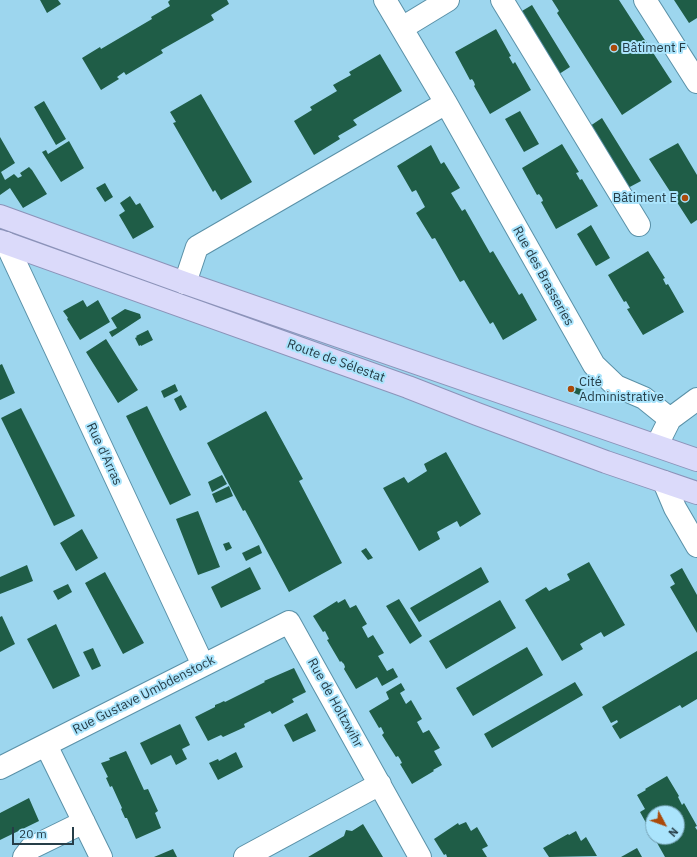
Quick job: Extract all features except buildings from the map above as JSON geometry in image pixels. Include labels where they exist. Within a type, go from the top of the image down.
[{"type":"main road","name":"Route de Sélestat","points":[[697,460],[185,282],[5,217],[3,242],[408,387],[606,462],[697,493]]},
{"type":"main road","points":[[657,445],[664,482]]},
{"type":"street","name":"Rue des Brasseries","points":[[385,0],[446,104],[594,365],[616,386],[644,398],[670,419]]},
{"type":"street","points":[[402,28],[448,0]]},
{"type":"street","points":[[502,0],[639,225]]},
{"type":"street","points":[[645,0],[697,82]]},
{"type":"street","points":[[185,282],[197,247],[446,104]]},
{"type":"street","name":"Rue d'Arras","points":[[3,242],[203,665]]},
{"type":"street","points":[[657,445],[670,419],[697,399]]},
{"type":"street","points":[[664,482],[675,508],[697,546]]},
{"type":"street","name":"Rue Gustave Umbdenstock","points":[[0,768],[289,622]]},
{"type":"street","name":"Rue de Holtzwihr","points":[[289,622],[420,857]]},
{"type":"street","points":[[46,745],[101,857]]},
{"type":"street","points":[[245,857],[380,784]]},
{"type":"street","points":[[24,857],[31,848],[84,822]]},
{"type":"place","name":"Bâtiment F","points":[[614,48]]},
{"type":"place","name":"Bâtiment E","points":[[685,198]]},
{"type":"place","name":"Cité Administrative","points":[[571,389]]}]
